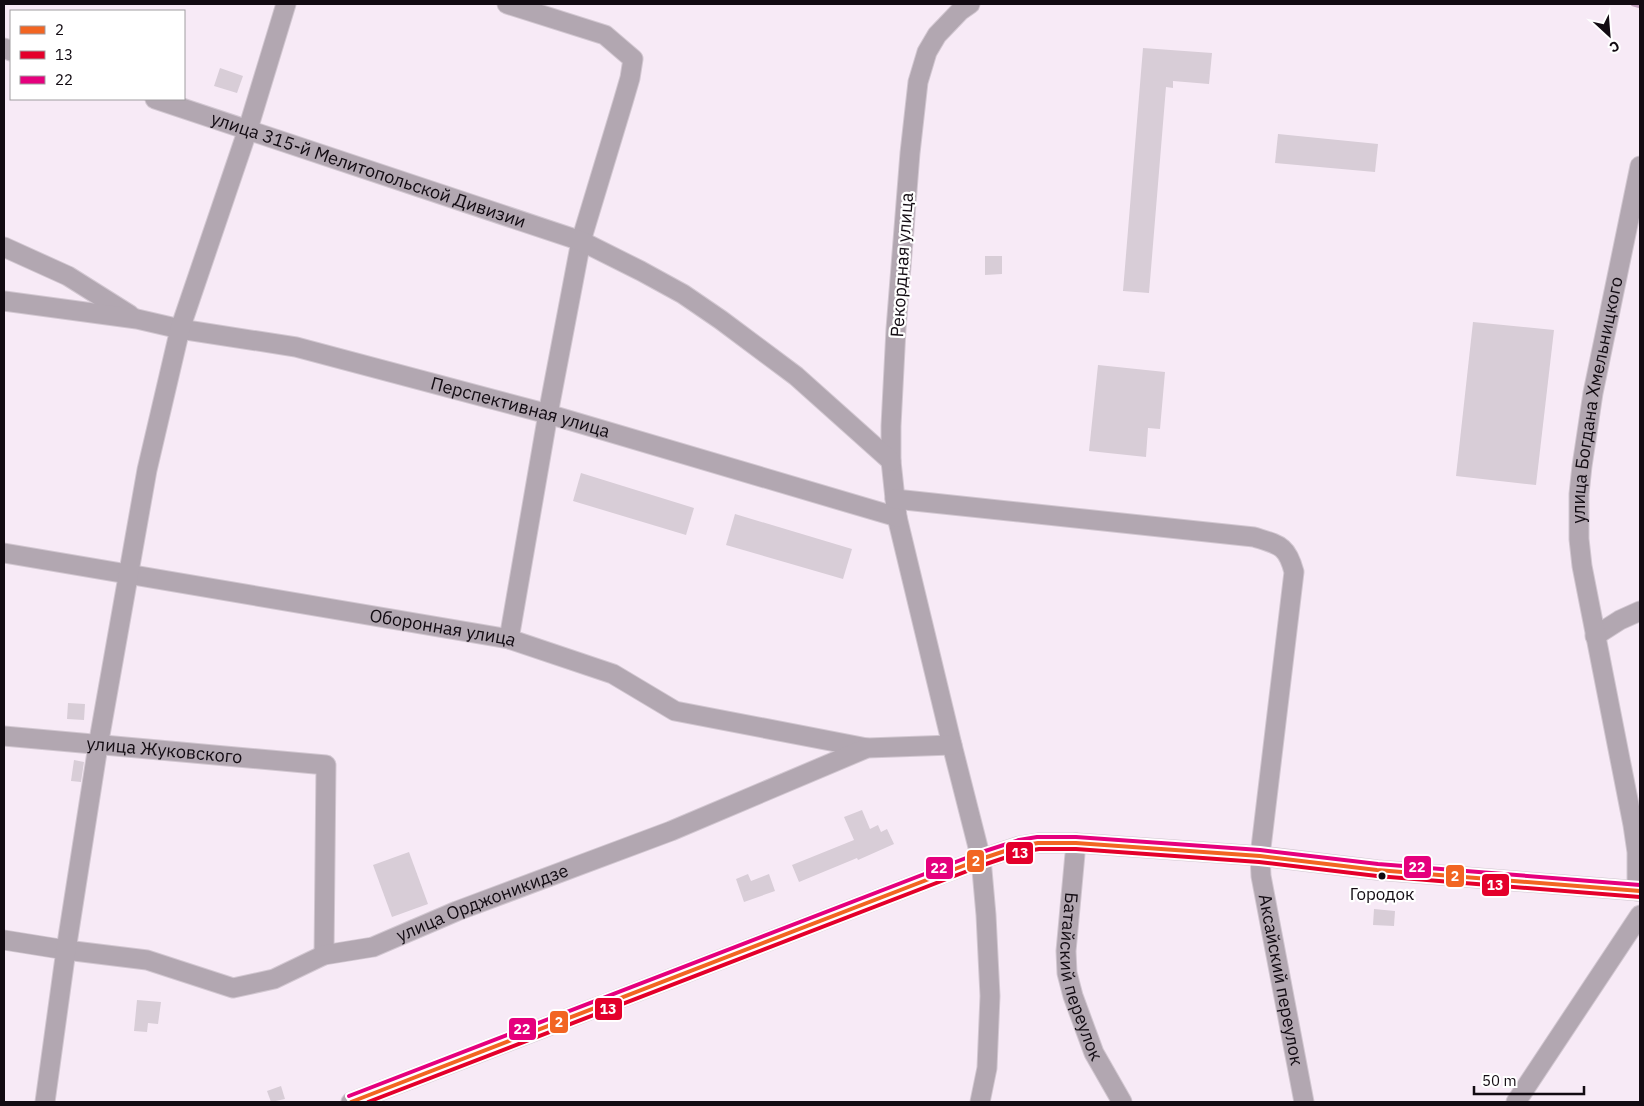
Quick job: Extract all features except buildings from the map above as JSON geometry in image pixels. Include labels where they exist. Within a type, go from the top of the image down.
[{"type":"street","points":[[45,1102],[66,950],[98,746],[147,470],[180,329],[248,130],[286,4]]},
{"type":"street","points":[[507,4],[605,35],[633,59],[624,102],[581,241],[548,414],[509,639]]},
{"type":"street","name":"Рекордная улица","points":[[970,4],[960,11],[937,36],[927,52],[918,82],[910,153],[896,328],[891,461],[896,508],[981,859],[990,996],[986,1068],[980,1102]]},
{"type":"street","name":"улица 315-й Мелитопольской Дивизии","points":[[158,100],[581,241],[683,294],[721,320],[796,376],[891,461]]},
{"type":"street","name":"улица Богдана Хмельницкого","points":[[1639,891],[1637,852],[1633,826],[1582,566],[1579,539],[1579,494],[1594,393],[1640,166]]},
{"type":"street","name":"Перспективная улица","points":[[4,248],[68,276],[137,318]]},
{"type":"street","name":"Перспективная улица","points":[[4,302],[137,318],[180,329],[296,347],[896,508],[1254,537],[1279,546],[1290,557],[1294,572],[1260,856]]},
{"type":"street","name":"Оборонная улица","points":[[4,553],[509,639],[612,674],[675,711],[867,748]]},
{"type":"street","points":[[1596,636],[1620,620],[1640,611]]},
{"type":"street","name":"улица Жуковского","points":[[4,736],[98,746],[326,765],[324,955]]},
{"type":"street","name":"улица Орджоникидзе","points":[[4,940],[147,960],[233,988],[274,979],[324,955],[373,947],[457,911],[671,831],[867,748],[952,745]]},
{"type":"street","points":[[351,1102],[981,859],[1020,846],[1038,843],[1076,843],[1260,856],[1377,870],[1639,891]]},
{"type":"street","name":"Батайский переулок","points":[[1076,843],[1066,951],[1067,973],[1073,996],[1094,1053],[1122,1102]]},
{"type":"street","name":"Аксайский переулок","points":[[1260,856],[1261,876],[1304,1102]]},
{"type":"street","points":[[1516,1102],[1640,915]]},
{"type":"waterway","points":[[1633,4],[1640,6]]},
{"type":"transit line","name":"22","points":[[349,1096],[979,853],[1019,840],[1037,837],[1076,837],[1260,850],[1378,864],[1640,885]]},
{"type":"transit line","name":"2","points":[[351,1102],[981,859],[1020,846],[1038,843],[1076,843],[1260,856],[1377,870],[1640,891]]},
{"type":"transit line","name":"13","points":[[368,1102],[983,865],[1022,852],[1039,849],[1076,849],[1259,862],[1377,876],[1640,897]]},
{"type":"place","name":"Городок","points":[[1382,876]]}]
